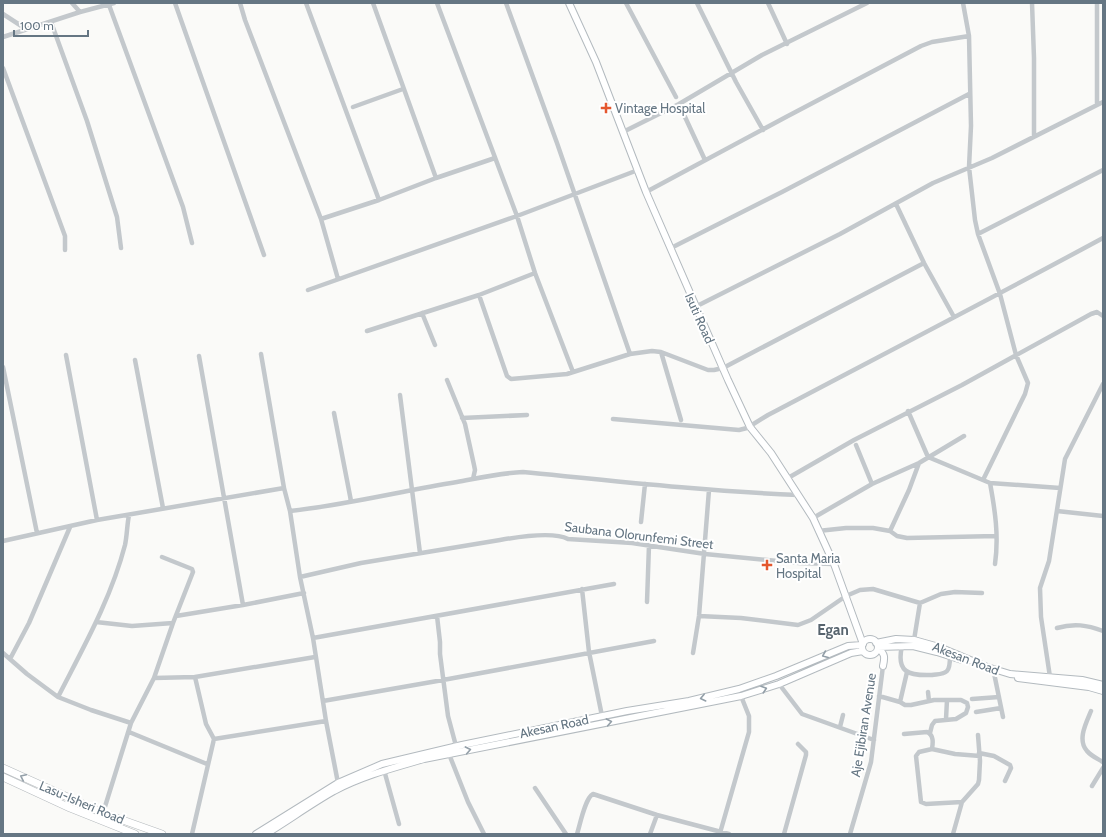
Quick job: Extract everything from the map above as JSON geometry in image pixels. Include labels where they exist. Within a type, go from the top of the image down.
[{"type":"main road","name":"Lasu-Isheri Road","points":[[3,768],[103,813],[162,834]]},
{"type":"main road","name":"Lasu-Isheri Road","points":[[3,777],[70,808],[135,834]]},
{"type":"street","points":[[72,3],[80,12]]},
{"type":"street","points":[[175,3],[264,255]]},
{"type":"street","points":[[240,3],[245,20],[322,218],[338,279]]},
{"type":"street","points":[[306,3],[379,200]]},
{"type":"street","points":[[372,3],[436,178]]},
{"type":"street","points":[[437,3],[517,216],[535,273],[573,372]]},
{"type":"street","points":[[506,3],[575,193],[630,354]]},
{"type":"street","name":"Isuti Road","points":[[568,3],[596,62],[646,192],[695,307],[750,427],[771,453],[813,518],[834,564],[864,645]]},
{"type":"street","points":[[626,3],[676,97]]},
{"type":"street","points":[[697,3],[732,73],[763,130]]},
{"type":"street","points":[[768,3],[786,44]]},
{"type":"street","points":[[624,132],[679,104],[756,58],[866,3]]},
{"type":"street","points":[[963,3],[969,36],[969,168],[975,220],[978,234],[1000,294],[1016,355],[1026,375],[1028,383],[1027,390],[983,480]]},
{"type":"street","points":[[1032,3],[1034,136]]},
{"type":"street","points":[[1097,3],[1097,104]]},
{"type":"street","points":[[3,37],[80,12],[112,4],[183,207],[192,243]]},
{"type":"street","points":[[3,14],[26,29]]},
{"type":"street","points":[[51,22],[87,120],[117,217],[122,248]]},
{"type":"street","points":[[646,192],[926,44],[969,36]]},
{"type":"street","points":[[3,68],[65,236],[65,250]]},
{"type":"street","points":[[353,107],[403,89]]},
{"type":"street","points":[[670,248],[789,189],[969,94]]},
{"type":"street","points":[[695,307],[840,234],[933,183],[969,168],[1103,102]]},
{"type":"street","points":[[679,104],[705,160]]},
{"type":"street","points":[[322,218],[379,200],[436,178],[495,158]]},
{"type":"street","points":[[308,290],[517,216],[638,170]]},
{"type":"street","points":[[978,234],[1103,170]]},
{"type":"street","points":[[896,204],[924,263],[954,317]]},
{"type":"street","points":[[613,419],[739,430],[750,427],[768,415],[1000,294],[1103,238]]},
{"type":"street","points":[[479,295],[507,376],[511,379],[567,374],[630,354],[652,351],[661,352],[708,370],[714,370],[723,368],[924,263]]},
{"type":"street","points":[[367,331],[479,295],[535,273]]},
{"type":"street","points":[[788,478],[854,440],[908,411],[962,385],[1091,314],[1097,312],[1103,316]]},
{"type":"street","points":[[422,313],[435,345]]},
{"type":"street","points":[[661,352],[681,420]]},
{"type":"street","points":[[261,354],[338,783]]},
{"type":"street","points":[[66,355],[97,520]]},
{"type":"street","points":[[199,356],[243,605]]},
{"type":"street","points":[[134,360],[162,508]]},
{"type":"street","points":[[3,367],[37,533]]},
{"type":"street","points":[[447,380],[465,424],[475,470],[473,479]]},
{"type":"street","points":[[1050,677],[1041,618],[1040,591],[1049,561],[1060,488],[1067,454],[1103,384]]},
{"type":"street","points":[[400,395],[420,553]]},
{"type":"street","points":[[908,411],[928,457],[990,483],[1060,488]]},
{"type":"street","points":[[334,412],[352,501]]},
{"type":"street","points":[[462,418],[527,415]]},
{"type":"street","points":[[813,518],[872,484],[919,463],[964,436]]},
{"type":"street","points":[[856,445],[872,484]]},
{"type":"street","points":[[890,531],[909,490],[919,463]]},
{"type":"street","points":[[290,511],[338,505],[352,501],[506,473],[524,472],[709,490],[798,495]]},
{"type":"street","points":[[990,483],[996,512],[995,564]]},
{"type":"street","points":[[641,522],[645,484]]},
{"type":"street","points":[[3,541],[97,520],[284,488]]},
{"type":"street","points":[[693,653],[699,616],[709,490]]},
{"type":"street","points":[[1057,511],[1103,516]]},
{"type":"street","points":[[58,697],[96,622],[108,594],[122,556],[129,515]]},
{"type":"street","points":[[10,659],[29,623],[70,526]]},
{"type":"street","points":[[818,531],[860,527],[890,531],[897,536],[907,538],[996,536]]},
{"type":"street","name":"Saubana Olorunfemi Street","points":[[300,577],[362,563],[420,553],[519,537],[553,535],[562,536],[568,539],[632,543],[705,554],[799,564],[834,564]]},
{"type":"street","points":[[647,602],[649,545]]},
{"type":"street","points":[[103,813],[131,723],[154,678],[193,572],[192,569],[162,557]]},
{"type":"street","points":[[313,638],[614,584]]},
{"type":"street","points":[[699,616],[741,618],[798,625],[811,620],[846,596],[860,590],[873,589],[920,603],[941,594],[955,592],[982,593]]},
{"type":"street","points":[[582,590],[589,652],[602,716]]},
{"type":"street","points":[[176,616],[304,593]]},
{"type":"street","points":[[914,640],[920,603]]},
{"type":"street","points":[[437,616],[448,716],[456,746]]},
{"type":"street","points":[[96,622],[132,626],[173,623]]},
{"type":"street","points":[[1057,628],[1068,625],[1085,625],[1103,631]]},
{"type":"street","points":[[877,648],[871,655],[865,653],[864,645],[872,640],[885,656],[883,666]]},
{"type":"street","name":"Akesan Road","points":[[877,648],[888,644],[914,640],[939,647],[988,668],[1010,674],[1050,677],[1090,684],[1103,691]]},
{"type":"street","points":[[323,701],[654,641]]},
{"type":"street","name":"Akesan Road","points":[[888,644],[925,649],[950,656],[994,673],[1010,677],[1051,683],[1103,685]]},
{"type":"street","name":"Akesan Road","points":[[256,834],[338,783],[382,764],[456,746],[602,716],[689,701],[739,689],[776,676],[848,646],[864,645]]},
{"type":"street","name":"Akesan Road","points":[[266,834],[334,791],[384,770],[424,759],[741,696],[778,684],[851,653],[864,645]]},
{"type":"street","points":[[848,646],[851,653]]},
{"type":"street","points":[[902,646],[900,657],[902,665],[907,672],[924,675],[944,673],[948,669],[950,656]]},
{"type":"street","points":[[3,653],[27,674],[58,697],[131,723]]},
{"type":"street","points":[[154,678],[195,677],[315,656]]},
{"type":"street","name":"Aje Ejibiran Avenue","points":[[850,834],[871,762],[883,666]]},
{"type":"street","points":[[900,702],[907,672]]},
{"type":"street","points":[[994,673],[1003,718]]},
{"type":"street","points":[[192,834],[214,738],[206,724],[195,677]]},
{"type":"street","points":[[778,684],[800,712],[874,740]]},
{"type":"street","points":[[928,692],[929,701]]},
{"type":"street","points":[[720,833],[749,732],[749,716],[741,696]]},
{"type":"street","points":[[879,696],[905,705],[947,700],[961,700],[967,704],[968,707],[963,716],[956,719],[937,720],[933,722],[930,733],[932,736],[932,749]]},
{"type":"street","points":[[972,698],[999,697]]},
{"type":"street","points":[[946,719],[947,700]]},
{"type":"street","points":[[976,712],[1001,708]]},
{"type":"street","points":[[1091,711],[1084,728],[1082,743],[1086,751],[1103,762]]},
{"type":"street","points":[[840,727],[843,715]]},
{"type":"street","points":[[214,738],[326,721]]},
{"type":"street","points":[[129,732],[208,764]]},
{"type":"street","points":[[904,734],[930,733]]},
{"type":"street","points":[[953,834],[962,802],[978,784],[978,735]]},
{"type":"street","points":[[784,834],[806,759],[806,752],[798,744]]},
{"type":"street","points":[[962,802],[926,804],[921,802],[916,756],[919,752],[932,749],[955,754],[979,754],[994,756],[1010,765],[1011,768],[1005,781]]},
{"type":"street","points":[[449,754],[468,802],[484,834]]},
{"type":"street","points":[[1092,786],[1103,768]]},
{"type":"street","points":[[384,770],[400,824]]},
{"type":"street","points":[[535,788],[566,834]]},
{"type":"street","points":[[577,834],[587,803],[590,796],[593,794],[657,815],[720,833],[729,834]]},
{"type":"street","points":[[650,834],[657,815]]},
{"type":"place","name":"Vintage Hospital","points":[[606,108]]},
{"type":"place","name":"Santa Maria Hospital","points":[[767,565]]},
{"type":"district","name":"Egan","points":[[833,630]]}]
